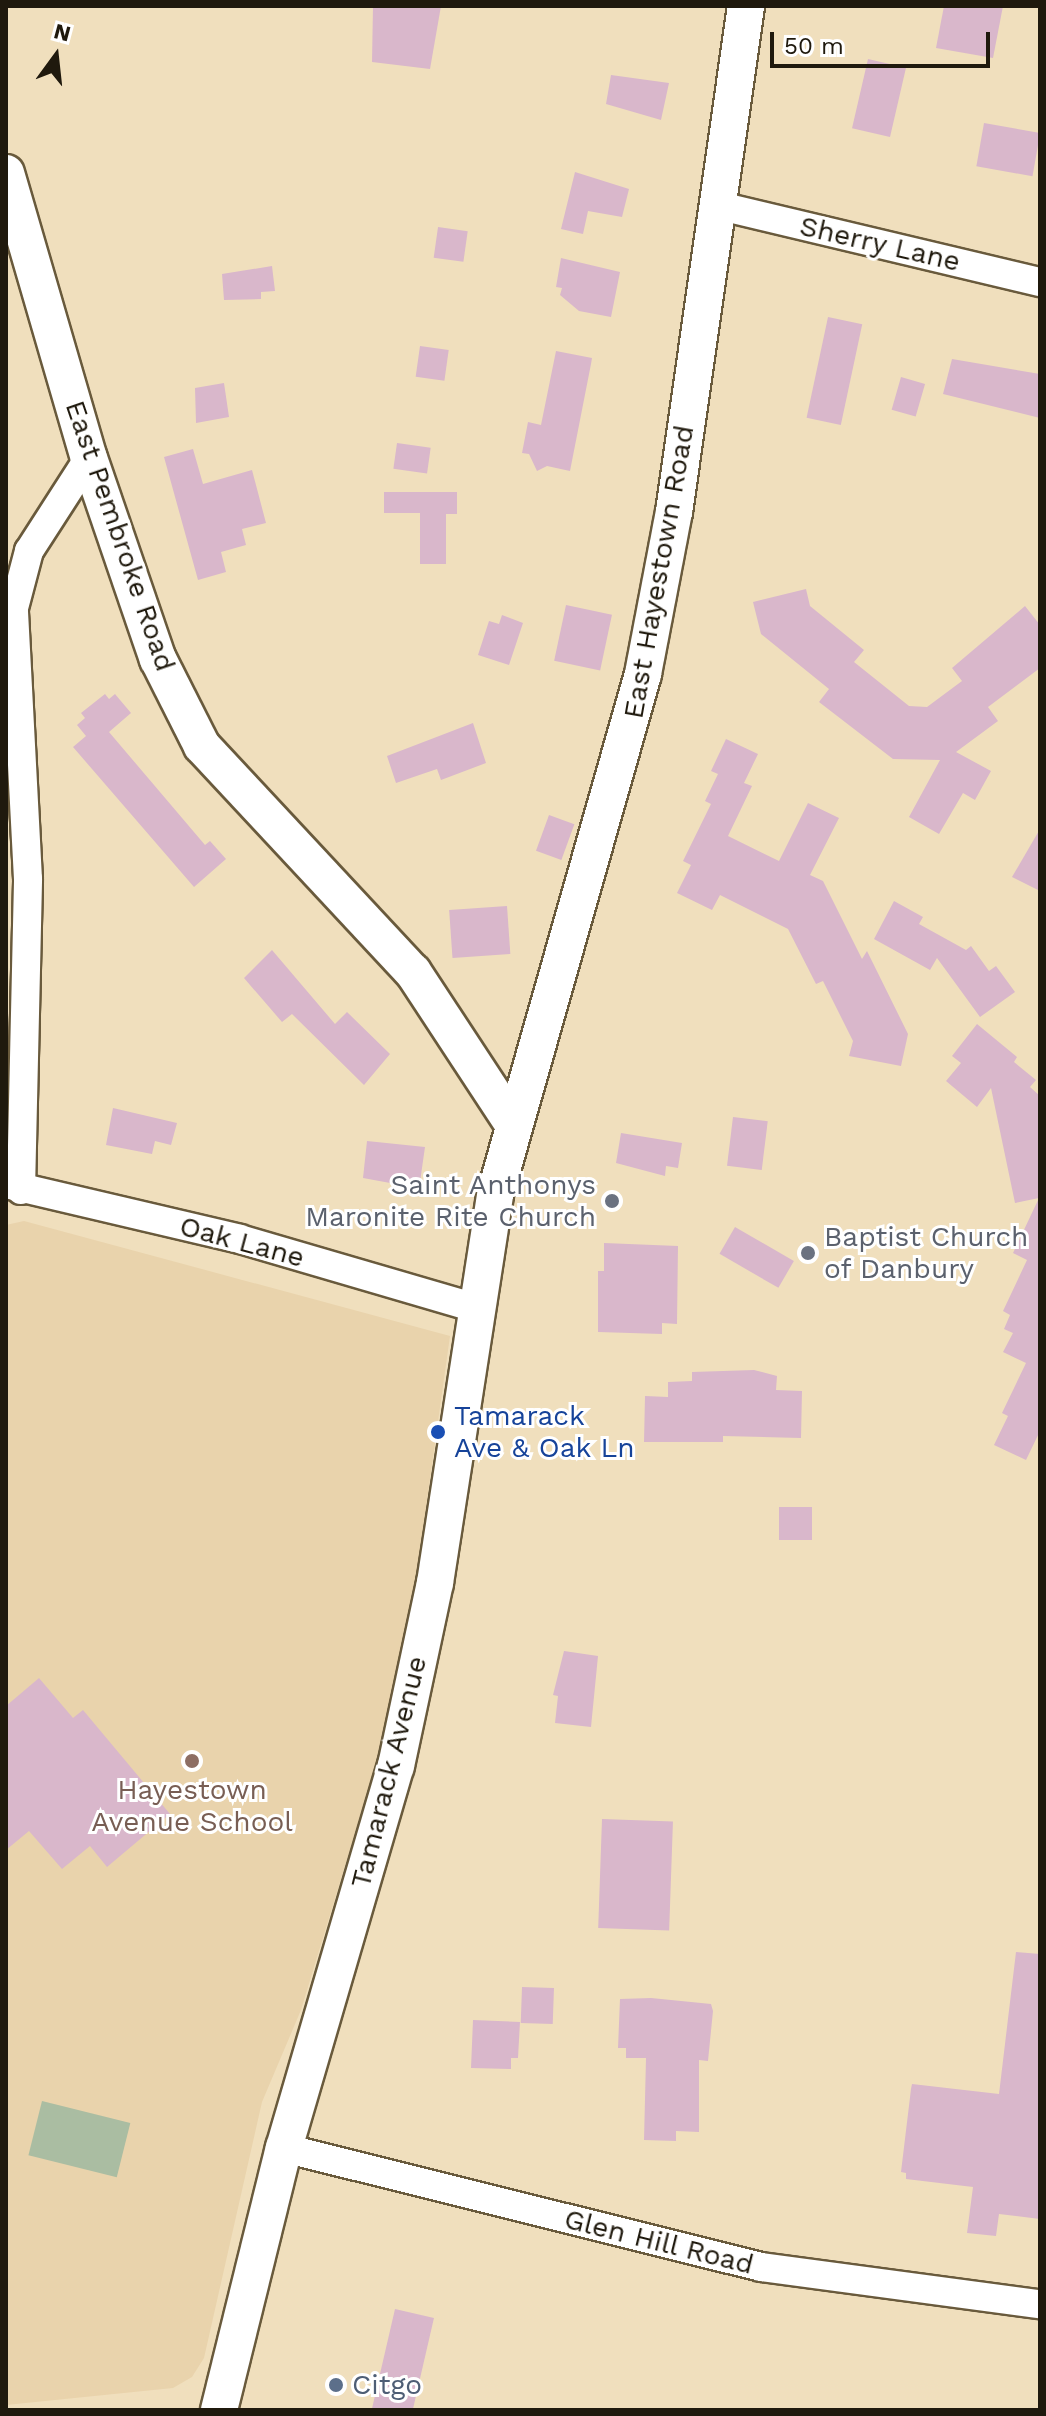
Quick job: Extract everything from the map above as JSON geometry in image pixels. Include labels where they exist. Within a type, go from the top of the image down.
[{"type":"street","name":"East Hayestown Road","points":[[513,1124],[643,674],[720,206],[746,6]]},
{"type":"street","name":"East Pembroke Road","points":[[6,173],[89,458],[158,659],[202,746],[413,972],[513,1124]]},
{"type":"street","name":"Sherry Lane","points":[[720,206],[1040,282]]},
{"type":"street","points":[[13,1187],[28,879],[14,608],[29,551],[89,458]]},
{"type":"street","name":"Tamarack Avenue","points":[[219,2410],[284,2148],[396,1766],[435,1583],[476,1308],[496,1191],[513,1124]]},
{"type":"street","name":"Oak Lane","points":[[13,1187],[240,1239],[476,1308]]},
{"type":"street","name":"Glen Hill Road","points":[[284,2148],[761,2267],[1040,2304]]},
{"type":"shaded area","name":"Hayestown Avenue School","points":[[24,1221],[450,1336],[408,1636],[393,1708],[301,2010],[262,2102],[204,2358],[192,2377],[173,2388],[6,2405],[6,1225]]},
{"type":"green space","points":[[42,2101],[130,2123],[117,2177],[28,2155]]},
{"type":"building","points":[[373,6],[441,6],[430,69],[372,62]]},
{"type":"building","points":[[944,6],[1003,6],[993,58],[936,48]]},
{"type":"building","points":[[868,59],[906,68],[890,137],[852,128]]},
{"type":"building","points":[[611,75],[669,83],[661,120],[606,104]]},
{"type":"building","points":[[984,123],[1040,133],[1032,176],[976,166]]},
{"type":"building","points":[[575,172],[629,189],[622,217],[588,211],[583,234],[561,229]]},
{"type":"building","points":[[438,227],[468,231],[463,262],[434,258]]},
{"type":"building","points":[[561,258],[620,272],[611,317],[579,311],[560,295],[562,288],[556,287]]},
{"type":"building","points":[[272,266],[275,291],[261,292],[261,299],[224,300],[222,274]]},
{"type":"building","points":[[828,317],[862,324],[841,425],[807,418]]},
{"type":"building","points":[[420,346],[449,350],[444,381],[416,377]]},
{"type":"building","points":[[556,351],[592,358],[570,471],[547,466],[537,471],[529,454],[522,453],[528,422],[541,425]]},
{"type":"building","points":[[952,359],[1040,374],[1040,418],[943,394]]},
{"type":"building","points":[[901,377],[925,384],[916,417],[892,410]]},
{"type":"building","points":[[224,383],[229,417],[196,423],[195,388]]},
{"type":"building","points":[[397,443],[431,448],[427,473],[393,469]]},
{"type":"building","points":[[193,449],[203,484],[252,470],[266,523],[242,529],[246,545],[221,552],[226,572],[198,580],[164,457]]},
{"type":"building","points":[[384,492],[457,492],[457,514],[446,514],[446,564],[420,564],[420,513],[384,513]]},
{"type":"building","points":[[806,589],[810,606],[864,650],[854,662],[909,706],[927,707],[962,681],[952,668],[1025,606],[1040,625],[1040,668],[988,707],[998,721],[956,752],[991,771],[975,800],[963,793],[939,834],[909,817],[940,760],[893,759],[819,702],[829,689],[761,634],[753,602]]},
{"type":"building","points":[[566,605],[612,615],[600,671],[554,661]]},
{"type":"building","points":[[502,615],[523,623],[509,665],[478,655],[489,621],[499,624]]},
{"type":"building","points":[[105,694],[109,699],[115,694],[131,713],[109,732],[205,845],[210,841],[226,859],[194,887],[73,747],[86,736],[77,725],[85,718],[81,713]]},
{"type":"building","points":[[473,723],[486,763],[441,780],[437,769],[396,783],[387,756]]},
{"type":"building","points":[[726,739],[758,754],[744,783],[752,786],[728,836],[779,861],[808,803],[839,818],[810,875],[823,881],[862,959],[867,951],[908,1034],[901,1066],[849,1056],[853,1041],[823,981],[816,984],[788,929],[720,895],[712,910],[677,893],[691,865],[683,861],[711,804],[705,801],[718,774],[711,771]]},
{"type":"building","points":[[549,815],[574,824],[561,860],[536,851]]},
{"type":"building","points":[[1040,829],[1040,891],[1012,877]]},
{"type":"building","points":[[894,901],[923,917],[919,924],[966,950],[971,946],[989,971],[996,966],[1015,992],[980,1017],[937,958],[930,970],[874,939]]},
{"type":"building","points":[[507,906],[510,954],[452,958],[449,910]]},
{"type":"building","points":[[272,950],[335,1024],[347,1012],[390,1054],[364,1085],[292,1014],[282,1022],[244,978]]},
{"type":"building","points":[[977,1024],[1017,1057],[1014,1062],[1036,1080],[1030,1087],[1040,1096],[1040,1431],[1026,1460],[994,1445],[1008,1416],[1002,1413],[1026,1363],[1003,1352],[1013,1333],[1004,1329],[1010,1315],[1003,1311],[1027,1260],[1013,1253],[1039,1198],[1015,1203],[991,1088],[977,1107],[946,1081],[961,1063],[952,1056]]},
{"type":"building","points":[[113,1108],[177,1123],[171,1145],[155,1141],[152,1154],[106,1145]]},
{"type":"building","points":[[733,1117],[768,1121],[762,1170],[727,1166]]},
{"type":"building","points":[[621,1133],[682,1143],[678,1168],[666,1166],[665,1176],[616,1163]]},
{"type":"building","points":[[367,1141],[425,1147],[420,1182],[412,1187],[363,1178]]},
{"type":"building","points":[[735,1227],[794,1261],[778,1288],[720,1254]]},
{"type":"building","points":[[604,1243],[678,1246],[677,1324],[662,1323],[662,1334],[598,1332],[598,1271],[604,1271]]},
{"type":"building","points":[[754,1370],[777,1376],[776,1390],[802,1391],[801,1438],[723,1436],[723,1442],[644,1442],[645,1396],[668,1397],[668,1382],[692,1381],[692,1372]]},
{"type":"building","points":[[779,1507],[812,1507],[812,1540],[779,1540]]},
{"type":"building","points":[[564,1651],[598,1656],[591,1727],[555,1723],[558,1696],[553,1695]]},
{"type":"building","points":[[39,1678],[73,1718],[83,1710],[170,1814],[107,1867],[90,1846],[62,1869],[29,1831],[6,1850],[6,1706]]},
{"type":"building","points":[[602,1819],[673,1821],[669,1930],[598,1928]]},
{"type":"building","points":[[1016,1952],[1040,1954],[1040,2219],[999,2214],[996,2236],[967,2233],[973,2187],[906,2179],[906,2173],[901,2172],[911,2089],[912,2084],[999,2094]]},
{"type":"building","points":[[522,1987],[554,1988],[553,2024],[521,2023]]},
{"type":"building","points":[[651,1998],[711,2004],[713,2011],[708,2061],[699,2060],[699,2132],[676,2131],[676,2141],[644,2140],[646,2058],[626,2058],[626,2048],[618,2048],[620,1999]]},
{"type":"building","points":[[473,2020],[520,2022],[518,2058],[511,2058],[511,2069],[471,2068]]},
{"type":"building","points":[[395,2309],[434,2318],[413,2410],[372,2410]]},
{"type":"place","name":"Saint Anthonys Maronite Rite Church","points":[[612,1201]]},
{"type":"place","name":"Baptist Church of Danbury","points":[[808,1253]]},
{"type":"place","name":"Tamarack Ave & Oak Ln","points":[[438,1432]]},
{"type":"place","name":"Hayestown Avenue School","points":[[192,1761]]},
{"type":"place","name":"Citgo","points":[[336,2385]]}]
